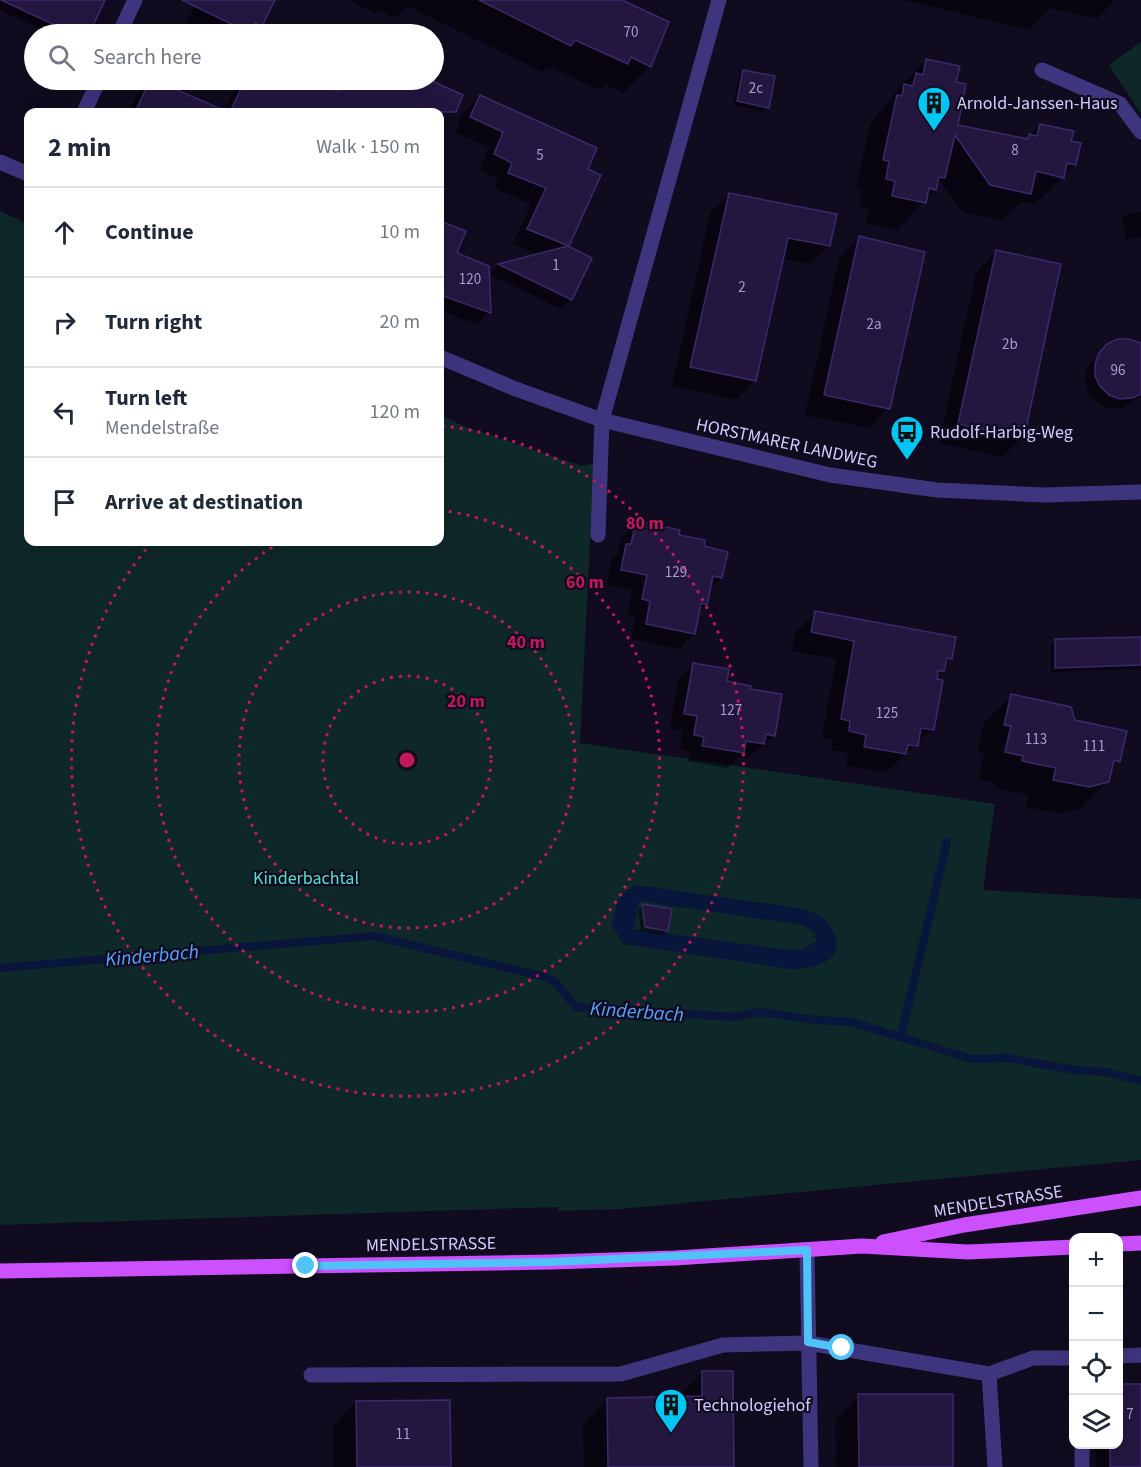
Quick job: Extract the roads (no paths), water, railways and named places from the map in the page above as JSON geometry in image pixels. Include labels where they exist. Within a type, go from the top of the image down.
[{"type":"main road","name":"MENDELSTRASSE","points":[[862,1246],[964,1225],[1141,1198]]},
{"type":"main road","points":[[1123,1245],[1141,1243]]},
{"type":"main road","name":"MENDELSTRASSE","points":[[0,1270],[539,1262],[862,1246],[968,1252],[1069,1247]]},
{"type":"street","points":[[124,24],[135,0]]},
{"type":"street","points":[[598,535],[602,420],[612,392],[678,141],[719,0]]},
{"type":"street","points":[[1042,70],[1120,104],[1141,132]]},
{"type":"street","points":[[86,108],[94,90]]},
{"type":"street","points":[[0,162],[24,172]]},
{"type":"street","name":"HORSTMARER LANDWEG","points":[[444,359],[513,388],[602,420],[830,475],[938,490],[1044,495],[1141,492]]},
{"type":"street","points":[[807,1250],[811,1467]]},
{"type":"street","points":[[311,1375],[621,1374],[723,1345],[808,1342],[989,1374],[1034,1358],[1069,1358]]},
{"type":"street","points":[[1123,1356],[1141,1355]]},
{"type":"street","points":[[989,1374],[995,1467]]},
{"type":"street","points":[[1082,1449],[1082,1467]]},
{"type":"water","points":[[635,885],[798,908],[827,921],[837,944],[836,951],[825,962],[791,969],[624,944],[612,926],[618,899]],"holes":[[[639,901],[803,925],[814,932],[817,941],[801,950],[634,929]]]},
{"type":"waterway","points":[[901,1036],[947,842]]},
{"type":"waterway","name":"Kinderbach","points":[[0,968],[374,936],[545,977],[555,982],[576,1007],[734,1017],[760,1012],[816,1020],[851,1022],[972,1059],[1006,1058],[1075,1070],[1106,1072],[1141,1081]]},
{"type":"place","name":"Arnold-Janssen-Haus","points":[[934,132]]},
{"type":"place","name":"Rudolf-Harbig-Weg","points":[[907,461]]},
{"type":"place","name":"Technologiehof","points":[[671,1434]]},
{"type":"park label","name":"Kinderbachtal","points":[[306,878]]}]
